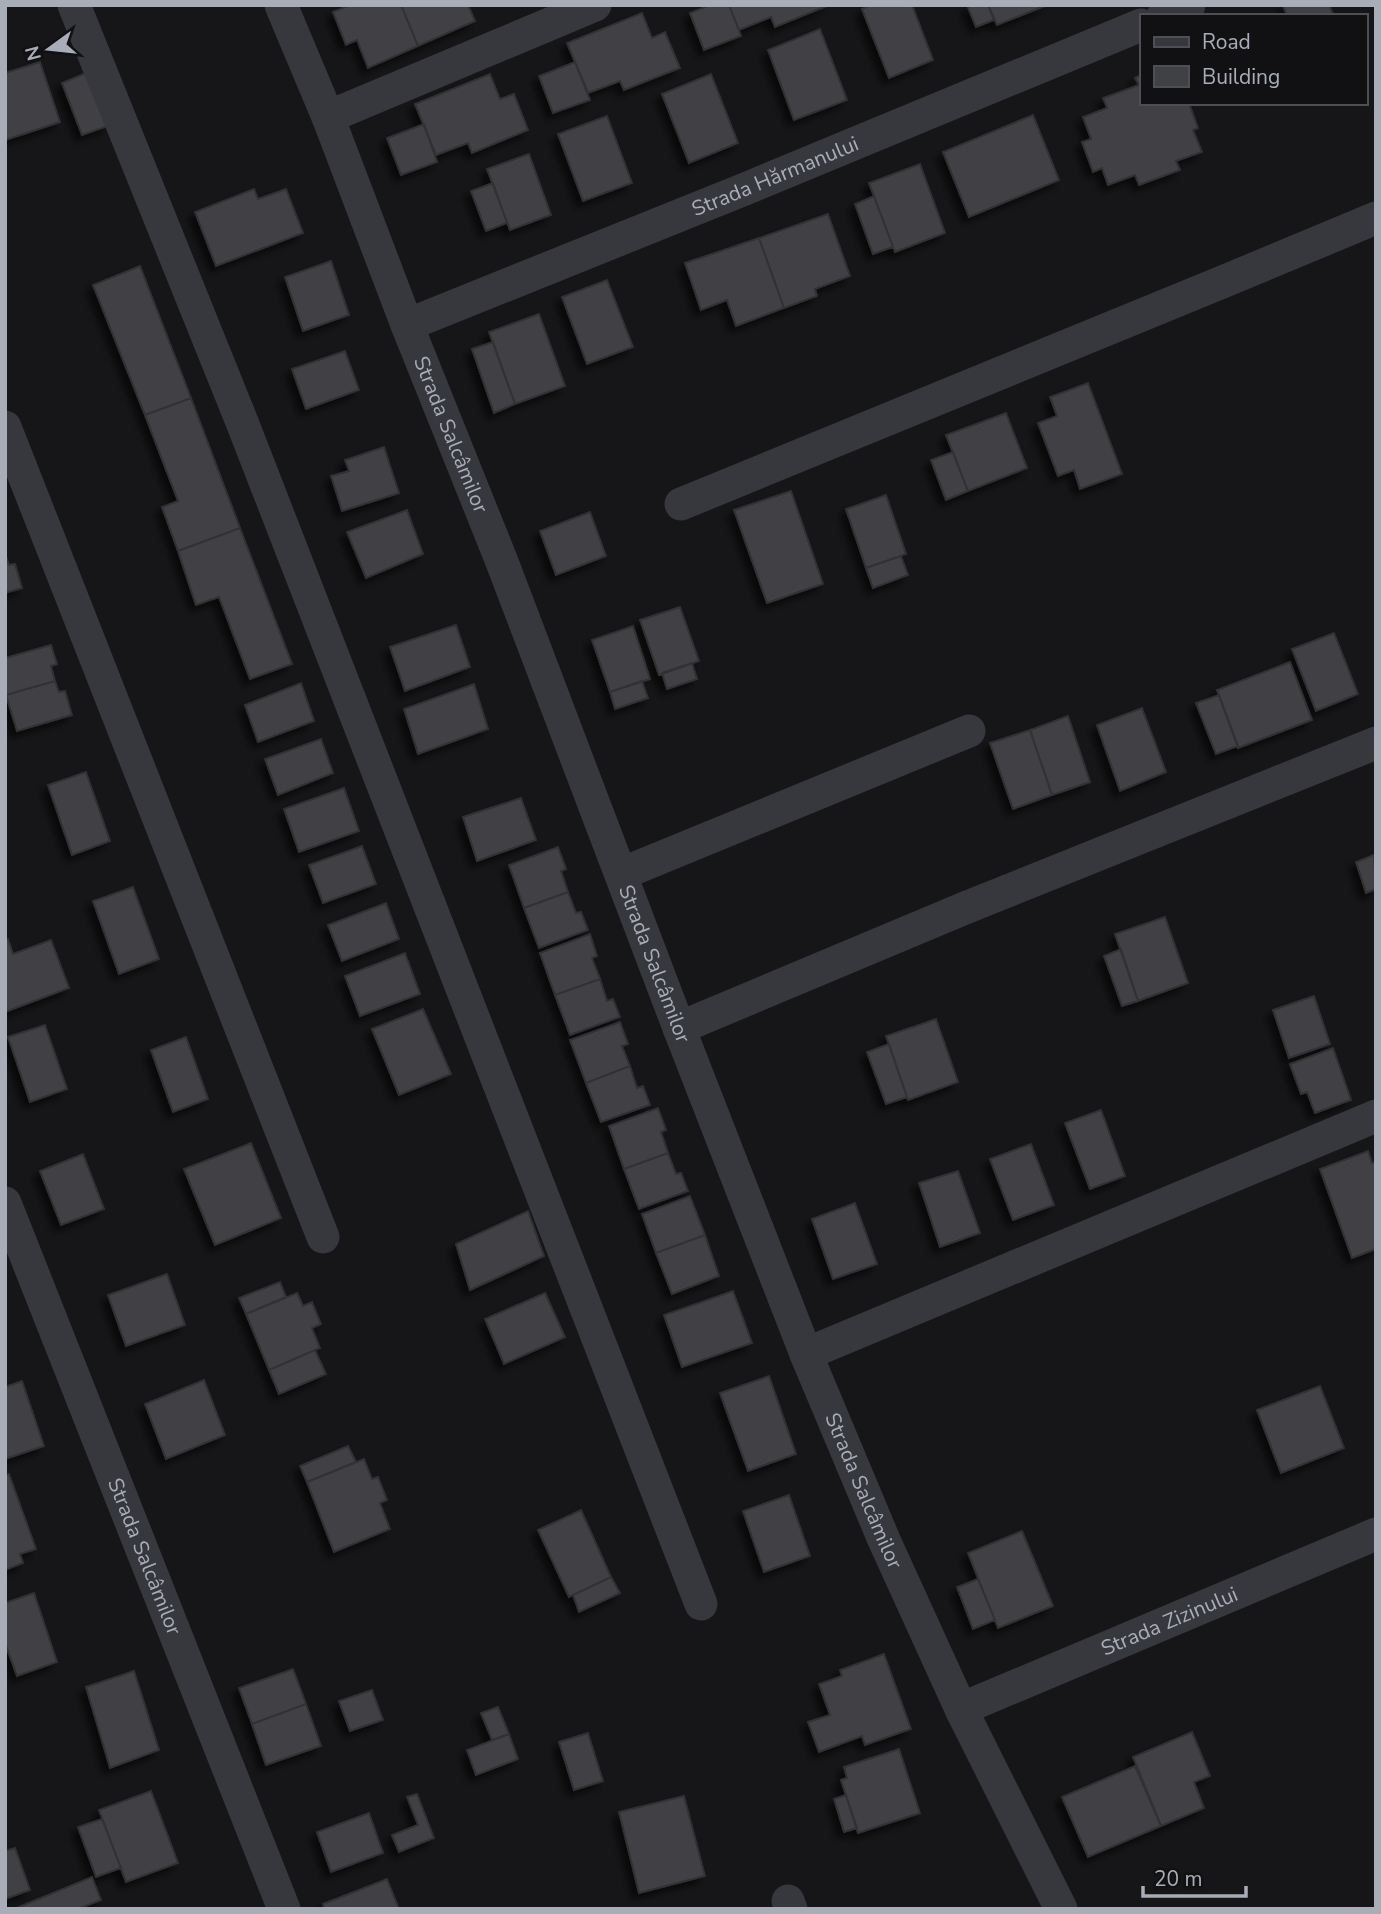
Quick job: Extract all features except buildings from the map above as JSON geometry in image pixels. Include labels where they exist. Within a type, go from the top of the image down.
[{"type":"street","points":[[74,5],[242,422],[701,1604]]},
{"type":"street","name":"Strada Salcâmilor","points":[[281,5],[328,117],[407,325],[502,562],[806,1354],[884,1540],[961,1709],[1061,1909]]},
{"type":"street","points":[[328,117],[595,5]]},
{"type":"street","points":[[1168,14],[1189,5]]},
{"type":"street","name":"Strada Hărmanului","points":[[407,325],[1140,25]]},
{"type":"street","points":[[681,504],[1376,218]]},
{"type":"street","points":[[5,427],[323,1237]]},
{"type":"street","points":[[621,874],[969,731]]},
{"type":"street","points":[[679,1028],[952,913],[1376,743]]},
{"type":"street","points":[[806,1354],[1376,1116]]},
{"type":"street","name":"Strada Salcâmilor","points":[[5,1203],[284,1909]]},
{"type":"street","name":"Strada Zizinului","points":[[961,1709],[1376,1534]]}]
